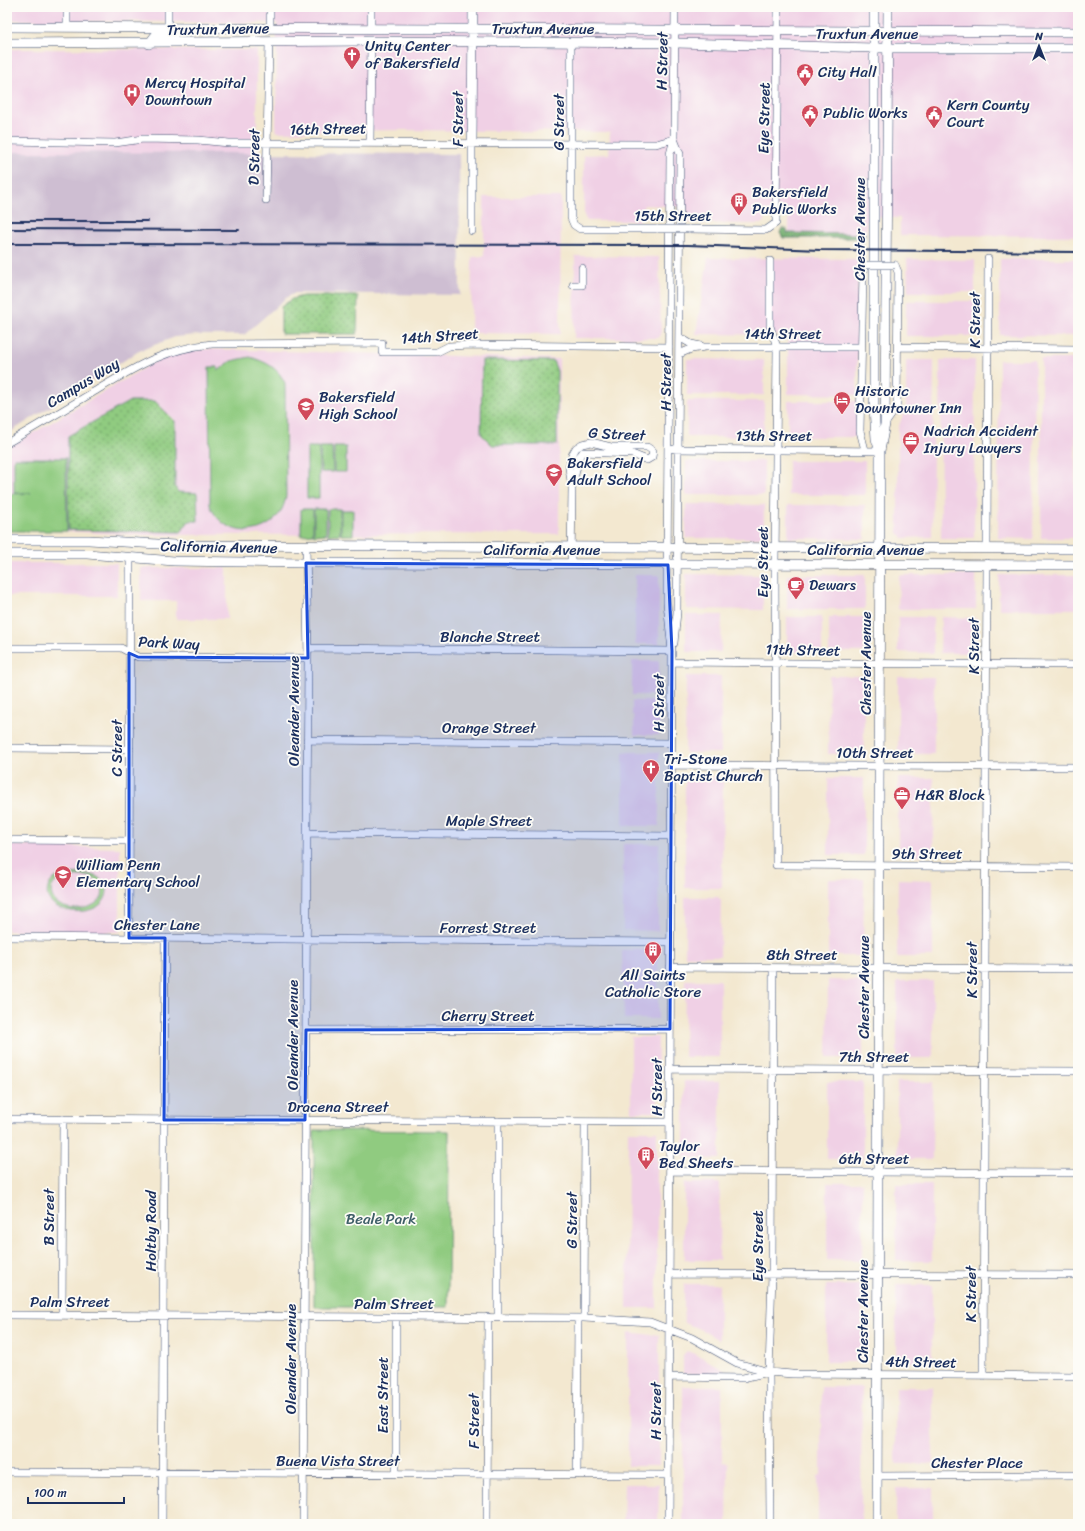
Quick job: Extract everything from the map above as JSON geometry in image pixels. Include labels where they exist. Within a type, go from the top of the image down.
[{"type":"main road","name":"F Street","points":[[472,142],[473,7]]},
{"type":"main road","name":"Chester Avenue","points":[[874,7],[874,407],[876,439],[880,451]]},
{"type":"main road","name":"Chester Avenue","points":[[876,1524],[880,451],[885,424],[888,7]]},
{"type":"main road","name":"Truxtun Avenue","points":[[7,27],[288,27],[675,29],[874,32],[1078,32]]},
{"type":"main road","points":[[251,42],[265,34],[270,27]]},
{"type":"main road","points":[[269,42],[271,38],[288,27]]},
{"type":"main road","points":[[149,44],[155,36],[174,34],[180,28]]},
{"type":"main road","name":"Truxtun Avenue","points":[[7,43],[149,44],[371,41],[675,43],[778,47],[874,48],[1078,48]]},
{"type":"main road","name":"California Avenue","points":[[7,540],[89,540],[175,545],[678,546],[1078,549]]},
{"type":"main road","name":"California Avenue","points":[[7,554],[87,554],[174,561],[306,563],[668,565],[987,563],[1078,565]]},
{"type":"street","points":[[67,7],[67,27]]},
{"type":"street","points":[[168,7],[168,28]]},
{"type":"street","points":[[270,7],[270,27]]},
{"type":"street","points":[[372,7],[372,28]]},
{"type":"street","name":"H Street","points":[[668,1524],[672,651],[667,604],[670,154],[674,139],[675,7]]},
{"type":"street","name":"Eye Street","points":[[771,227],[776,223],[778,7]]},
{"type":"street","points":[[370,142],[371,41]]},
{"type":"street","name":"D Street","points":[[266,200],[269,42]]},
{"type":"street","name":"G Street","points":[[571,43],[571,218],[574,226]]},
{"type":"street","name":"16th Street","points":[[7,141],[116,143],[143,139],[267,143],[472,142],[650,144],[662,143],[674,139]]},
{"type":"street","name":"H Street","points":[[672,651],[677,621],[679,449],[680,154],[674,139]]},
{"type":"street","name":"F Street","points":[[472,142],[472,231]]},
{"type":"street","name":"16th Street","points":[[650,144],[662,147],[670,154]]},
{"type":"street","name":"15th Street","points":[[574,226],[580,229],[766,230],[771,227]]},
{"type":"street","name":"K Street","points":[[987,549],[988,259]]},
{"type":"street","name":"Eye Street","points":[[770,261],[770,326],[777,347],[775,565],[776,865]]},
{"type":"street","points":[[865,450],[860,431],[863,270],[866,265],[895,265],[898,272],[897,406],[885,424]]},
{"type":"street","points":[[573,285],[582,285],[582,268]]},
{"type":"street","name":"14th Street","points":[[679,337],[692,344],[705,347]]},
{"type":"street","name":"14th Street","points":[[174,350],[212,344],[382,343],[382,352],[436,352],[449,346],[471,345],[669,346]]},
{"type":"street","points":[[669,346],[674,353],[679,394]]},
{"type":"street","name":"14th Street","points":[[679,354],[692,348],[705,347],[861,347]]},
{"type":"street","points":[[898,348],[1078,348]]},
{"type":"street","name":"Campus Way","points":[[7,443],[139,365],[174,350]]},
{"type":"street","name":"G Street","points":[[571,564],[572,488],[570,464],[574,451],[582,444],[591,442],[611,447],[647,447],[653,451],[652,457],[647,460],[632,454],[583,452],[579,457],[572,488]]},
{"type":"street","name":"13th Street","points":[[668,449],[880,451]]},
{"type":"street","name":"Oleander Avenue","points":[[304,1524],[308,658],[306,546]]},
{"type":"street","name":"C Street","points":[[129,938],[130,558]]},
{"type":"street","name":"K Street","points":[[983,1376],[987,563]]},
{"type":"street","name":"Park Way","points":[[7,648],[121,648],[138,657],[308,658]]},
{"type":"street","name":"Blanche Street","points":[[308,648],[672,651]]},
{"type":"street","name":"11th Street","points":[[672,662],[1078,665]]},
{"type":"street","name":"Orange Street","points":[[307,740],[671,743]]},
{"type":"street","points":[[7,748],[130,749]]},
{"type":"street","name":"10th Street","points":[[671,765],[1078,767]]},
{"type":"street","name":"Maple Street","points":[[307,833],[671,836]]},
{"type":"street","points":[[7,840],[130,841]]},
{"type":"street","name":"9th Street","points":[[776,865],[1078,867]]},
{"type":"street","name":"Chester Lane","points":[[7,937],[306,939]]},
{"type":"street","name":"Holtby Road","points":[[162,1524],[165,938]]},
{"type":"street","name":"Forrest Street","points":[[306,939],[670,942]]},
{"type":"street","name":"8th Street","points":[[670,967],[1078,969]]},
{"type":"street","name":"Eye Street","points":[[770,1524],[769,1372],[772,1274],[771,1172],[773,968]]},
{"type":"street","name":"Cherry Street","points":[[306,1030],[670,1029]]},
{"type":"street","name":"7th Street","points":[[670,1069],[1078,1071]]},
{"type":"street","name":"Dracena Street","points":[[7,1119],[670,1122]]},
{"type":"street","name":"B Street","points":[[62,1315],[63,1119]]},
{"type":"street","points":[[498,1121],[498,1318]]},
{"type":"street","name":"G Street","points":[[577,1475],[585,1122]]},
{"type":"street","name":"6th Street","points":[[670,1171],[1078,1173]]},
{"type":"street","points":[[669,1274],[1078,1275]]},
{"type":"street","name":"Palm Street","points":[[7,1315],[488,1317],[581,1318],[640,1321],[669,1329],[692,1338],[737,1363],[769,1372]]},
{"type":"street","name":"East Street","points":[[396,1317],[396,1474]]},
{"type":"street","name":"F Street","points":[[487,1524],[488,1317]]},
{"type":"street","name":"4th Street","points":[[669,1377],[743,1378],[769,1372],[792,1374],[1078,1376]]},
{"type":"street","name":"Buena Vista Street","points":[[7,1472],[668,1475]]},
{"type":"street","name":"Chester Place","points":[[877,1476],[1078,1475]]},
{"type":"highlighted area","points":[[306,563],[668,565],[672,651],[670,1029],[306,1030],[305,1120],[164,1120],[165,938],[129,938],[129,653],[138,657],[308,658]]},
{"type":"shaded area","points":[[7,7],[1078,7],[1078,236],[900,235],[900,218],[867,217],[866,235],[789,235],[789,213],[765,211],[765,221],[762,224],[688,223],[687,207],[644,205],[639,221],[587,221],[584,216],[584,155],[609,154],[610,132],[402,130],[276,132],[277,23],[7,20]]},
{"type":"shaded area","name":"Mercy Hospital Downtown","points":[[7,49],[257,50],[257,165],[7,190]]},
{"type":"shaded area","points":[[7,152],[459,154],[460,295],[295,293],[287,297],[244,335],[197,335],[175,337],[139,351],[7,434]]},
{"type":"shaded area","points":[[484,197],[561,197],[560,334],[471,333],[472,257],[484,256]]},
{"type":"shaded area","points":[[575,256],[659,257],[661,335],[658,338],[574,338]]},
{"type":"shaded area","points":[[708,258],[858,259],[857,395],[788,394],[788,335],[696,334]]},
{"type":"shaded area","points":[[907,259],[975,260],[975,292],[908,292]]},
{"type":"shaded area","points":[[1000,259],[1077,259],[1076,336],[1000,335]]},
{"type":"shaded area","points":[[906,301],[975,301],[975,336],[906,336]]},
{"type":"shaded area","name":"Bakersfield High School","points":[[205,349],[559,359],[559,534],[147,535],[7,529],[7,453],[11,446],[156,361],[176,354]]},
{"type":"shaded area","points":[[687,359],[764,360],[764,395],[687,395]]},
{"type":"shaded area","points":[[1041,359],[1076,359],[1075,537],[1073,538],[1041,538]]},
{"type":"shaded area","points":[[906,360],[934,360],[932,537],[903,538],[898,533],[898,429],[906,405]]},
{"type":"shaded area","points":[[940,360],[975,360],[974,538],[941,538]]},
{"type":"shaded area","points":[[999,360],[1035,360],[1033,539],[998,538]]},
{"type":"shaded area","points":[[687,401],[764,401],[764,437],[687,437]]},
{"type":"shaded area","points":[[788,401],[857,401],[857,437],[788,437]]},
{"type":"shaded area","points":[[686,461],[764,461],[764,495],[686,495]]},
{"type":"shaded area","points":[[788,461],[865,461],[865,495],[788,495]]},
{"type":"shaded area","points":[[686,504],[764,505],[764,538],[686,538]]},
{"type":"shaded area","points":[[788,505],[865,505],[865,539],[788,538]]},
{"type":"shaded area","points":[[7,563],[117,563],[117,596],[7,596]]},
{"type":"shaded area","points":[[141,568],[227,568],[227,619],[176,619],[176,601],[141,601]]},
{"type":"shaded area","points":[[686,574],[763,575],[763,610],[686,609]]},
{"type":"shaded area","points":[[635,575],[659,575],[659,644],[635,644]]},
{"type":"shaded area","points":[[787,575],[865,575],[865,609],[787,609]]},
{"type":"shaded area","points":[[899,575],[976,575],[976,609],[898,609]]},
{"type":"shaded area","points":[[999,575],[1077,575],[1077,609],[999,609]]},
{"type":"shaded area","points":[[686,615],[722,615],[721,652],[686,652]]},
{"type":"shaded area","points":[[787,617],[822,617],[822,652],[787,652]]},
{"type":"shaded area","points":[[829,617],[864,617],[864,652],[829,652]]},
{"type":"shaded area","points":[[898,617],[933,617],[933,653],[898,652]]},
{"type":"shaded area","points":[[941,617],[976,618],[975,653],[940,653]]},
{"type":"shaded area","points":[[632,661],[659,661],[659,695],[632,695]]},
{"type":"shaded area","points":[[686,676],[721,676],[721,753],[685,753]]},
{"type":"shaded area","points":[[829,676],[864,676],[864,754],[828,754]]},
{"type":"shaded area","points":[[898,677],[934,677],[934,754],[898,754]]},
{"type":"shaded area","points":[[632,701],[659,701],[659,735],[634,735]]},
{"type":"shaded area","points":[[623,752],[659,752],[659,826],[623,826]]},
{"type":"shaded area","points":[[685,777],[723,777],[722,888],[685,888]]},
{"type":"shaded area","points":[[828,778],[864,778],[864,855],[828,855]]},
{"type":"shaded area","points":[[898,778],[934,778],[933,855],[898,855]]},
{"type":"shaded area","points":[[623,844],[659,844],[658,931],[623,930]]},
{"type":"shaded area","name":"William Penn Elementary School","points":[[7,845],[120,848],[120,932],[7,931]]},
{"type":"shaded area","points":[[828,879],[864,879],[863,956],[828,956]]},
{"type":"shaded area","points":[[898,879],[933,880],[933,957],[897,957]]},
{"type":"shaded area","points":[[685,897],[718,897],[721,900],[720,956],[685,956]]},
{"type":"shaded area","points":[[622,950],[658,950],[658,1019],[624,1019]]},
{"type":"shaded area","points":[[685,980],[720,980],[720,1057],[684,1057]]},
{"type":"shaded area","points":[[828,980],[863,981],[863,1058],[827,1058]]},
{"type":"shaded area","points":[[897,981],[933,981],[933,1058],[897,1058]]},
{"type":"shaded area","points":[[631,1037],[658,1037],[657,1112],[631,1112]]},
{"type":"shaded area","points":[[684,1081],[720,1081],[720,1159],[684,1158]]},
{"type":"shaded area","points":[[827,1082],[863,1082],[863,1159],[827,1159]]},
{"type":"shaded area","points":[[897,1082],[933,1082],[932,1159],[897,1159]]},
{"type":"shaded area","points":[[628,1131],[657,1131],[657,1308],[627,1308]]},
{"type":"shaded area","points":[[684,1183],[720,1183],[719,1260],[684,1260]]},
{"type":"shaded area","points":[[827,1183],[863,1183],[862,1261],[827,1260]]},
{"type":"shaded area","points":[[896,1184],[932,1184],[932,1261],[896,1261]]},
{"type":"shaded area","points":[[684,1284],[719,1284],[719,1340],[698,1328],[684,1323]]},
{"type":"shaded area","points":[[826,1285],[862,1285],[862,1362],[826,1362]]},
{"type":"shaded area","points":[[896,1285],[932,1285],[932,1362],[896,1362]]},
{"type":"shaded area","points":[[628,1332],[659,1336],[659,1466],[628,1466]]},
{"type":"shaded area","points":[[687,1351],[702,1357],[730,1374],[683,1374],[683,1355]]},
{"type":"shaded area","points":[[683,1386],[722,1386],[722,1462],[728,1463],[727,1524],[683,1524]]},
{"type":"shaded area","points":[[821,1387],[862,1387],[861,1524],[818,1524],[818,1476],[821,1475]]},
{"type":"shaded area","points":[[896,1387],[933,1387],[933,1464],[896,1464]]},
{"type":"shaded area","points":[[624,1484],[659,1484],[658,1524],[623,1524]]},
{"type":"shaded area","points":[[896,1488],[933,1488],[933,1524],[896,1524]]},
{"type":"green space","points":[[782,228],[787,229],[787,233],[863,234],[865,232],[865,238],[783,238],[780,233]]},
{"type":"green space","points":[[303,296],[358,296],[357,334],[281,334],[281,307],[292,299]]},
{"type":"green space","points":[[250,357],[271,366],[279,373],[285,383],[286,496],[282,510],[274,520],[263,527],[251,530],[239,530],[227,526],[217,517],[210,505],[209,367],[218,367],[218,371],[231,361]]},
{"type":"green space","points":[[482,360],[553,361],[557,371],[557,445],[492,445],[481,434]]},
{"type":"green space","points":[[130,401],[155,401],[175,421],[175,487],[178,492],[197,493],[198,521],[189,521],[181,532],[68,530],[68,436]]},
{"type":"green space","points":[[307,447],[319,447],[319,498],[307,498]]},
{"type":"green space","points":[[320,447],[332,447],[333,472],[321,472]]},
{"type":"green space","points":[[334,447],[346,447],[346,472],[334,472]]},
{"type":"green space","points":[[14,458],[66,458],[67,531],[7,531],[7,494],[31,493],[14,493]]},
{"type":"green space","points":[[301,509],[313,509],[313,534],[301,535]]},
{"type":"green space","points":[[314,509],[326,509],[326,534],[314,535]]},
{"type":"green space","points":[[328,509],[340,509],[340,534],[328,535]]},
{"type":"green space","points":[[341,510],[353,510],[353,535],[341,535]]},
{"type":"green space","points":[[64,874],[91,874],[101,879],[107,890],[104,900],[96,907],[85,911],[73,911],[61,908],[52,903],[47,895],[49,885],[54,879]],"holes":[[[86,876],[94,878],[101,886],[103,893],[102,897],[97,903],[82,909],[64,907],[57,903],[53,897],[51,889],[57,881],[66,877]]]},
{"type":"green space","name":"Beale Park","points":[[314,1130],[449,1131],[448,1307],[314,1307]]},
{"type":"railway","points":[[7,221],[148,221]]},
{"type":"railway","points":[[7,229],[239,230]]},
{"type":"railway","points":[[7,244],[688,245],[820,250],[1078,252]]},
{"type":"place","name":"Unity Center of Bakersfield","points":[[352,70]]},
{"type":"place","name":"City Hall","points":[[805,87]]},
{"type":"place","name":"Mercy Hospital Downtown","points":[[132,107]]},
{"type":"place","name":"Public Works","points":[[810,128]]},
{"type":"place","name":"Kern County Court","points":[[934,129]]},
{"type":"place","name":"Bakersfield Public Works","points":[[739,216]]},
{"type":"place","name":"Historic Downtowner Inn","points":[[842,415]]},
{"type":"place","name":"Bakersfield High School","points":[[306,421]]},
{"type":"place","name":"Nadrich Accident Injury Lawyers","points":[[911,455]]},
{"type":"place","name":"Bakersfield Adult School","points":[[554,487]]},
{"type":"place","name":"Dewars","points":[[796,600]]},
{"type":"place","name":"Tri-Stone Baptist Church","points":[[651,783]]},
{"type":"place","name":"H&R Block","points":[[902,810]]},
{"type":"place","name":"William Penn Elementary School","points":[[63,889]]},
{"type":"place","name":"All Saints Catholic Store","points":[[653,965]]},
{"type":"place","name":"Taylor Bed Sheets","points":[[646,1170]]}]
